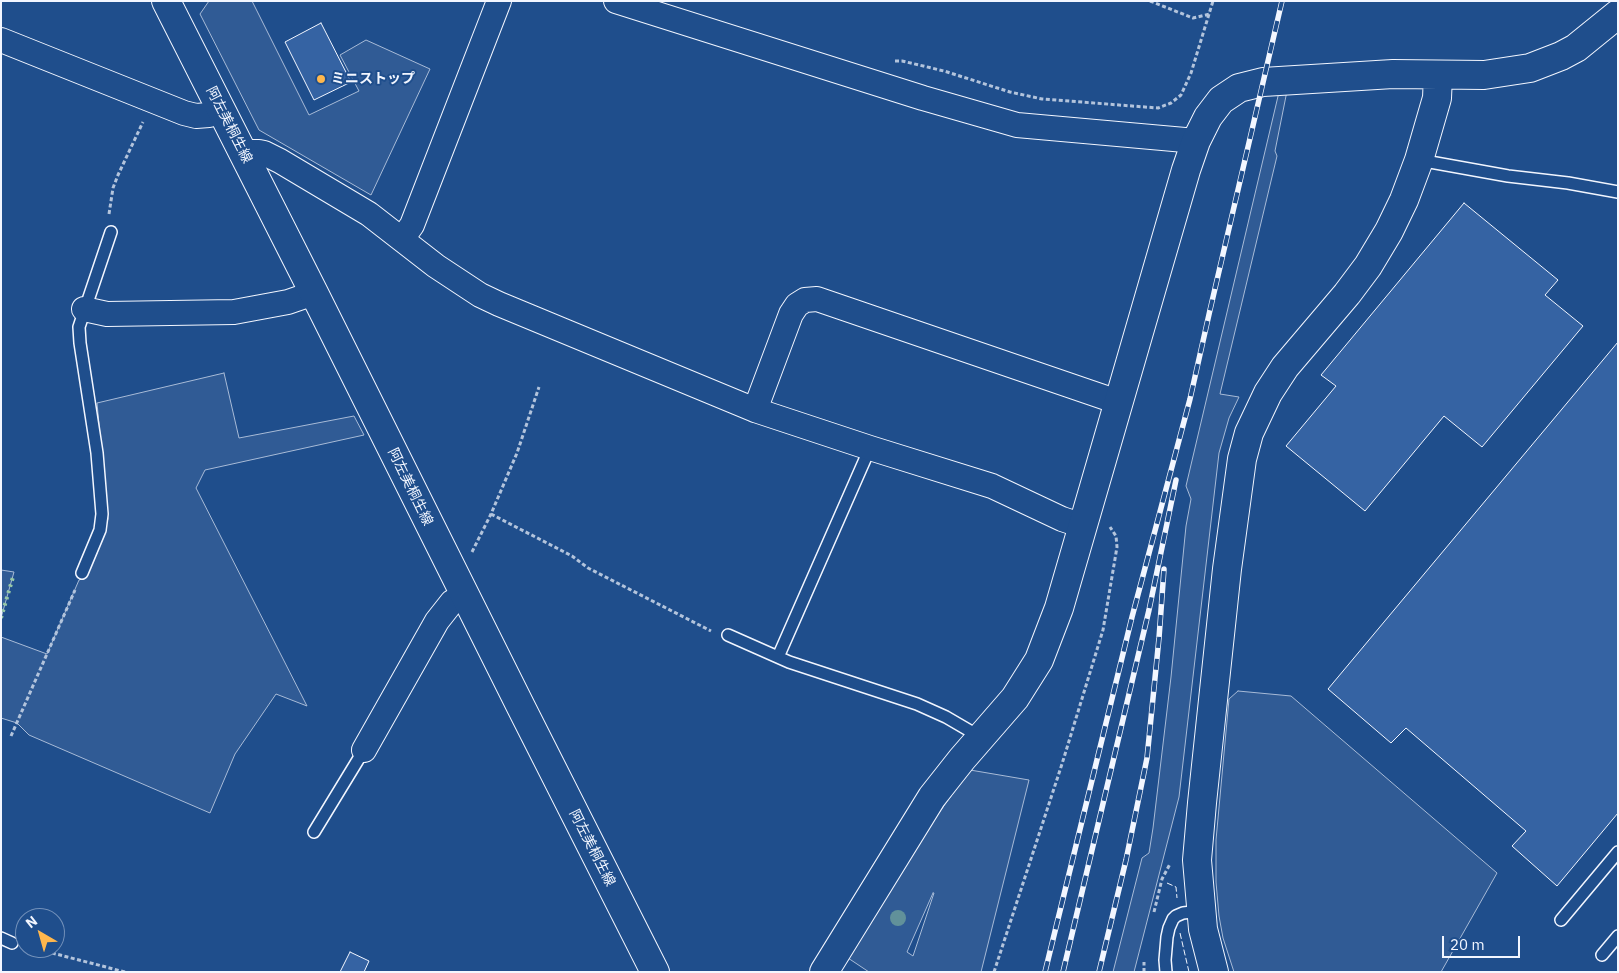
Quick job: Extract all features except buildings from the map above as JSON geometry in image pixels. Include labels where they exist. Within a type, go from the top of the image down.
[{"type":"street","name":"阿左美桐生線","points":[[166,1],[655,972]]},
{"type":"street","points":[[402,239],[412,225],[499,1]]},
{"type":"street","points":[[616,1],[923,98],[1017,125],[1196,141]]},
{"type":"street","points":[[824,972],[932,797],[1015,698],[1039,660],[1059,608],[1171,218],[1196,141],[1211,112],[1221,100],[1239,88],[1249,84],[1271,81],[1393,74],[1484,75],[1512,72],[1546,62],[1576,48],[1618,14]]},
{"type":"street","points":[[1,40],[184,113],[196,116],[222,111]]},
{"type":"street","points":[[1214,972],[1203,929],[1198,860],[1202,803],[1227,569],[1242,459],[1249,433],[1268,392],[1285,367],[1347,294],[1368,266],[1389,231],[1404,200],[1419,160],[1437,98],[1438,75]]},
{"type":"street","points":[[243,152],[259,152],[280,161],[369,214],[460,283],[498,304],[755,410],[992,486],[1062,519],[1083,526]]},
{"type":"street","points":[[84,310],[107,314],[234,312],[288,302],[314,293]]},
{"type":"street","points":[[755,410],[796,305],[806,300],[817,299],[1118,402]]},
{"type":"street","points":[[364,750],[437,621],[452,602],[465,594]]},
{"type":"lane","points":[[1419,160],[1508,176],[1568,183],[1618,192]]},
{"type":"lane","points":[[82,573],[100,530],[102,514],[97,453],[79,327],[110,232]]},
{"type":"lane","points":[[778,657],[870,448]]},
{"type":"lane","points":[[728,635],[778,657],[859,686],[917,704],[946,717],[982,738]]},
{"type":"lane","points":[[314,832],[364,750]]},
{"type":"lane","points":[[1561,920],[1618,852]]},
{"type":"lane","points":[[1606,866],[1618,870]]},
{"type":"lane","points":[[1166,972],[1167,937],[1173,919],[1183,913],[1201,911]]},
{"type":"lane","points":[[1602,955],[1618,936]]},
{"type":"path","points":[[1150,1],[1194,18],[1210,14]]},
{"type":"path","points":[[944,71],[1010,92],[1042,99],[1158,108],[1181,95],[1192,73],[1213,1]]},
{"type":"path","points":[[110,232],[109,209],[113,188],[153,101]]},
{"type":"path","points":[[452,570],[469,558],[491,514],[517,453],[539,387]]},
{"type":"path","points":[[491,514],[572,556],[588,568],[658,605],[712,631],[728,635]]},
{"type":"path","points":[[994,972],[1062,764],[1103,630],[1117,548],[1116,536],[1111,528],[1105,524],[1096,522],[1083,526]]},
{"type":"path","points":[[11,736],[82,573]]},
{"type":"path","points":[[1153,918],[1162,879],[1170,862]]},
{"type":"path","points":[[1144,972],[1145,955]]},
{"type":"path","points":[[65,956],[125,972]]},
{"type":"shaded area","points":[[209,1],[252,1],[309,115],[359,91],[340,55],[366,40],[430,69],[371,195],[259,130],[200,14]]},
{"type":"shaded area","points":[[1287,91],[1275,151],[1277,156],[1220,394],[1239,397],[1229,418],[1219,453],[1179,797],[1134,972],[1113,972],[1142,858],[1149,853],[1153,828],[1186,526],[1191,499],[1186,486],[1279,92]]},
{"type":"shaded area","points":[[224,373],[239,438],[354,416],[364,435],[205,470],[196,488],[307,706],[276,694],[235,754],[210,813],[29,735],[17,723],[1,718],[1,637],[47,654],[79,580],[85,578],[97,553],[108,519],[97,403]]},
{"type":"shaded area","points":[[1,570],[14,572],[1,618]]},
{"type":"shaded area","points":[[1238,691],[1291,696],[1497,873],[1441,972],[1234,972],[1223,938],[1219,916],[1216,882],[1216,840],[1229,699]]},
{"type":"shaded area","points":[[970,770],[1029,780],[981,972],[869,972],[845,956],[933,821]],"holes":[[[934,893],[913,956],[907,952]]]},
{"type":"railway","points":[[1045,972],[1132,617],[1190,399],[1282,1]]},
{"type":"railway","points":[[1063,972],[1149,610],[1176,480]]},
{"type":"railway","points":[[1099,972],[1126,860],[1147,758],[1164,569]]},
{"type":"hedge","points":[[1,618],[13,577]]},
{"type":"fence","points":[[1167,883],[1176,887],[1177,898]]},
{"type":"fence","points":[[1180,933],[1189,972]]},
{"type":"place","name":"ミニストップ","points":[[321,79]]}]
